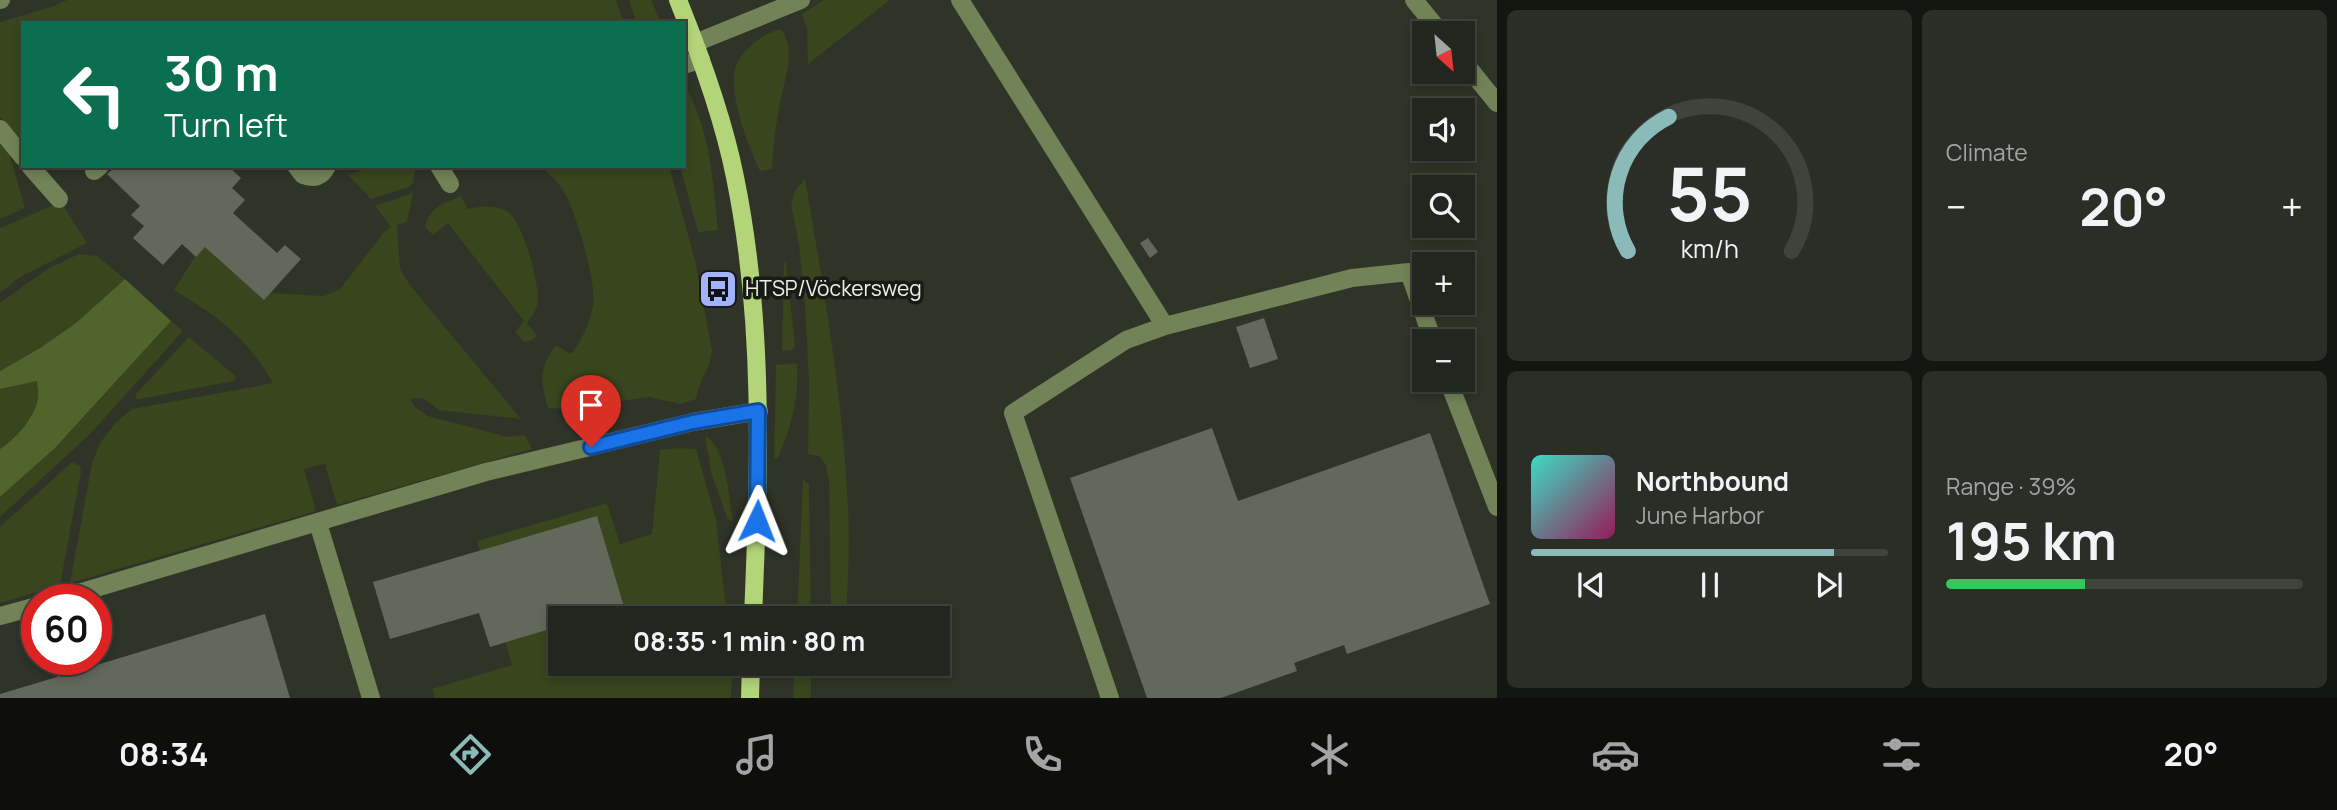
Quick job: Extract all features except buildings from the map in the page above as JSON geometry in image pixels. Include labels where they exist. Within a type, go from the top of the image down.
[{"type":"main road","points":[[678,0],[684,21]]},
{"type":"main road","points":[[686,28],[735,176],[756,326],[758,411],[753,606]]},
{"type":"main road","points":[[750,698],[751,676]]},
{"type":"street","points":[[694,56],[801,0]]},
{"type":"street","points":[[961,0],[1165,326]]},
{"type":"street","points":[[1413,0],[1431,21]]},
{"type":"street","points":[[1475,76],[1497,103]]},
{"type":"street","points":[[0,129],[21,155]]},
{"type":"street","points":[[32,168],[59,200]]},
{"type":"street","points":[[297,168],[309,177],[330,168]]},
{"type":"street","points":[[440,168],[450,184]]},
{"type":"street","points":[[1110,698],[1013,413],[1126,340],[1165,326],[1352,278],[1409,272],[1429,329]]},
{"type":"street","points":[[1453,392],[1497,507]]},
{"type":"street","points":[[110,584],[486,472],[693,422],[758,411]]},
{"type":"street","points":[[318,523],[371,698]]},
{"type":"street","points":[[0,616],[21,610]]},
{"type":"shaded area","points":[[67,0],[616,0],[623,21],[21,21],[21,137],[0,117],[0,22]]},
{"type":"shaded area","points":[[629,0],[651,0],[660,21],[635,21]]},
{"type":"shaded area","points":[[824,0],[890,0],[808,64],[807,28],[802,14]]},
{"type":"shaded area","points":[[781,29],[788,47],[788,66],[777,119],[772,169],[760,171],[738,112],[734,88],[735,69],[750,46],[765,35]]},
{"type":"shaded area","points":[[686,88],[705,136],[718,230],[698,232],[681,168],[686,168]]},
{"type":"shaded area","points":[[0,142],[9,153],[25,208],[0,219]]},
{"type":"shaded area","points":[[367,168],[415,168],[413,183],[409,187],[371,199],[348,175]]},
{"type":"shaded area","points":[[542,168],[670,168],[695,260],[712,351],[696,399],[680,404],[649,397],[565,409],[548,408],[543,390],[546,361],[556,345],[571,354],[575,349],[590,318],[593,295],[585,249],[570,203],[563,190]]},
{"type":"shaded area","points":[[805,178],[842,424],[849,520],[846,606],[831,606],[829,482],[826,465],[819,456],[808,454],[809,381],[805,306],[799,245],[791,204],[795,191]]},
{"type":"shaded area","points":[[413,193],[407,222],[397,225],[400,269],[410,285],[521,419],[439,410],[423,398],[410,399],[415,407],[428,416],[508,437],[525,435],[532,449],[337,505],[325,464],[304,469],[316,511],[70,583],[92,463],[100,443],[116,422],[132,409],[273,383],[242,340],[205,310],[174,290],[194,258],[211,240],[270,293],[324,296],[340,289],[391,227],[375,206]]},
{"type":"shaded area","points":[[461,196],[468,209],[497,207],[506,211],[513,217],[524,238],[538,298],[536,308],[527,323],[537,336],[530,341],[524,342],[515,332],[524,321],[448,223],[433,235],[425,227],[434,210]]},
{"type":"shaded area","points":[[61,202],[87,243],[20,277],[0,293],[0,228]]},
{"type":"shaded area","points":[[79,254],[97,256],[125,279],[76,323],[0,371],[0,303],[47,269]]},
{"type":"shaded area","points":[[786,262],[795,347],[782,351],[784,263]]},
{"type":"shaded area","points":[[125,279],[171,321],[55,448],[0,497],[0,449],[29,420],[38,394],[37,381],[0,389],[0,371],[76,323]]},
{"type":"shaded area","points":[[171,321],[183,331],[90,434],[0,517],[0,497],[55,448]]},
{"type":"shaded area","points":[[189,337],[234,375],[234,381],[136,398],[135,395]]},
{"type":"shaded area","points":[[797,363],[794,412],[778,458],[774,459],[776,365]]},
{"type":"shaded area","points":[[37,380],[38,396],[33,413],[18,433],[0,449],[0,389]]},
{"type":"shaded area","points":[[705,435],[718,451],[722,462],[733,522],[727,518],[711,472]]},
{"type":"shaded area","points":[[696,449],[716,520],[726,606],[548,606],[548,676],[732,676],[731,698],[435,698],[432,689],[512,665],[477,541],[607,503],[620,544],[652,534],[660,450]]},
{"type":"shaded area","points":[[72,462],[80,466],[60,584],[21,584],[21,597],[0,603],[0,527]]},
{"type":"shaded area","points":[[803,479],[809,485],[811,606],[798,606]]},
{"type":"shaded area","points":[[794,676],[811,676],[811,698],[793,698]]},
{"type":"place","name":"HTSP/Vöckersweg","points":[[718,289]]},
{"type":"route","points":[[591,447],[693,422],[758,411],[757,521]]}]
